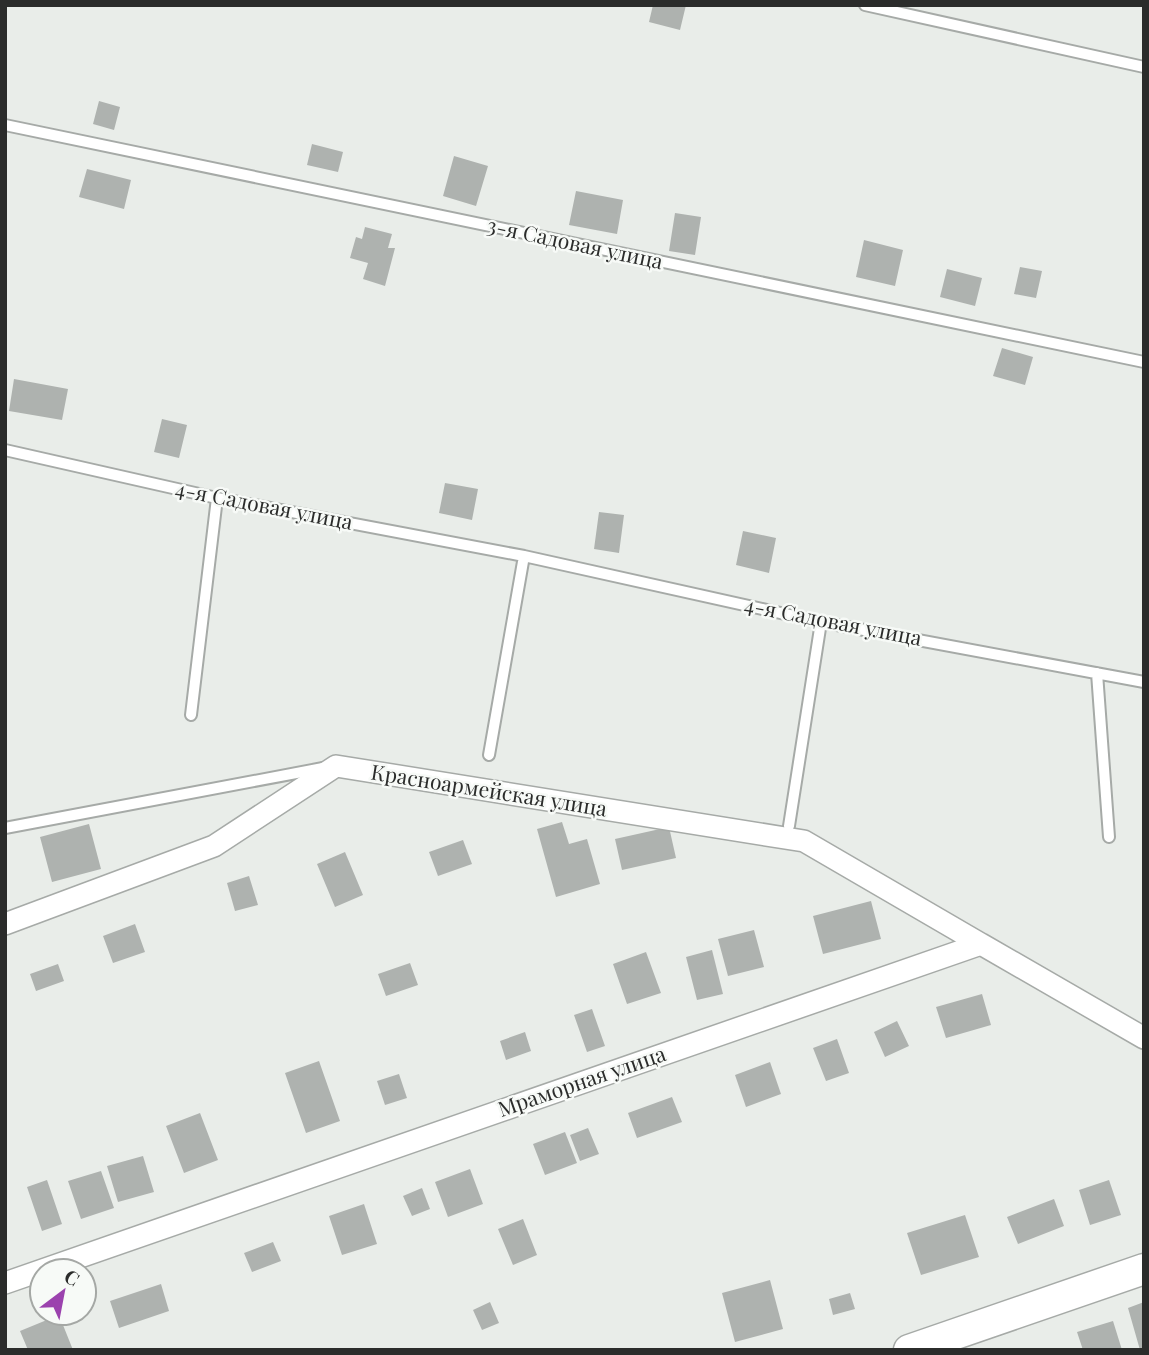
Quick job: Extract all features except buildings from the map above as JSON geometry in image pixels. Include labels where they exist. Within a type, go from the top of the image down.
[{"type":"main road","points":[[909,1350],[1144,1269]]},
{"type":"street","points":[[5,924],[214,846],[336,766]]},
{"type":"street","name":"Красноармейская улица","points":[[336,766],[804,841],[981,944]]},
{"type":"street","points":[[981,944],[1144,1038]]},
{"type":"street","name":"Мраморная улица","points":[[5,1283],[981,944]]},
{"type":"lane","points":[[865,5],[1144,67]]},
{"type":"lane","name":"3-я Садовая улица","points":[[5,125],[1144,362]]},
{"type":"lane","name":"4-я Садовая улица","points":[[5,450],[217,498],[524,556],[821,622],[1144,682]]},
{"type":"lane","points":[[191,715],[217,498]]},
{"type":"lane","points":[[489,755],[524,556]]},
{"type":"lane","points":[[789,826],[821,622]]},
{"type":"lane","points":[[1097,673],[1109,837]]},
{"type":"lane","points":[[5,828],[336,766]]}]
